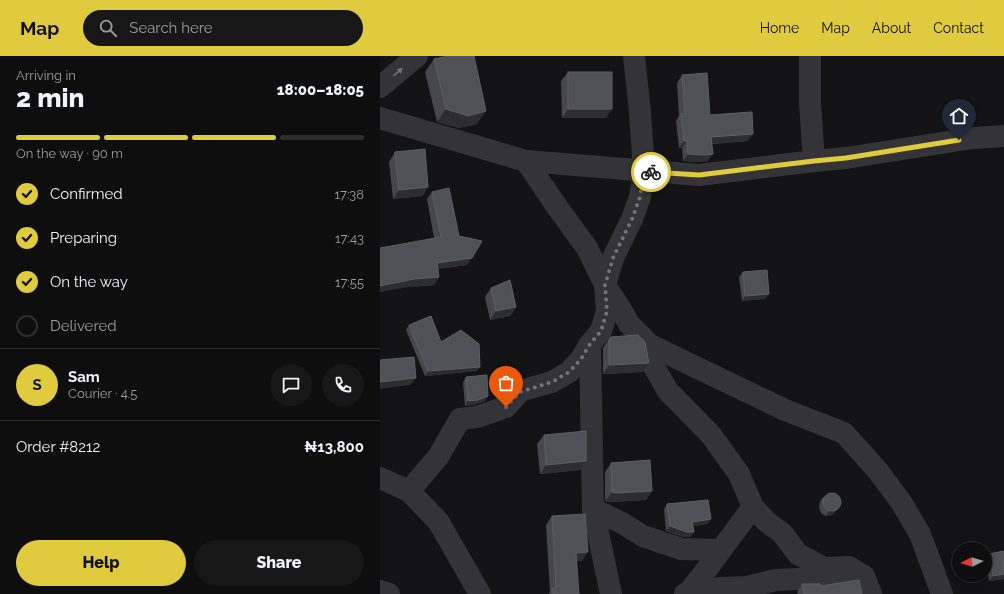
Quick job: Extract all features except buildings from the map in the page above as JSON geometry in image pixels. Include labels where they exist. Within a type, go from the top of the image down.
[{"type":"street","points":[[380,87],[417,56]]},
{"type":"street","points":[[409,491],[438,457],[460,419],[477,417],[506,407],[520,392],[552,382],[569,372],[581,359],[590,344],[601,331],[607,311],[605,285],[613,258],[632,219],[640,197],[644,171],[634,56]]},
{"type":"street","points":[[810,56],[810,103],[814,161]]},
{"type":"street","points":[[380,118],[526,161],[699,175],[846,158],[973,138],[1004,136]]},
{"type":"street","points":[[526,161],[587,248],[605,285],[629,324],[650,345],[785,410],[844,433],[878,471],[920,534],[942,594]]},
{"type":"street","points":[[590,344],[593,509],[611,594]]},
{"type":"street","points":[[650,345],[654,367],[668,391],[711,435],[739,474],[753,507],[767,522],[782,533],[798,554],[824,568],[849,567],[868,585]]},
{"type":"street","points":[[380,478],[409,491],[438,521],[480,594]]},
{"type":"street","points":[[687,594],[753,507]]},
{"type":"street","points":[[593,509],[644,536],[681,549],[721,550]]},
{"type":"street","points":[[687,594],[720,588],[747,588],[776,580],[868,585]]},
{"type":"street","points":[[380,591],[389,594]]},
{"type":"way so far","points":[[506,407],[520,392],[552,382],[569,372],[581,359],[590,344],[601,331],[607,311],[605,285],[613,258],[632,219],[640,197],[644,171],[651,172]]},
{"type":"route","points":[[651,172],[699,175],[846,158],[959,140]]}]
